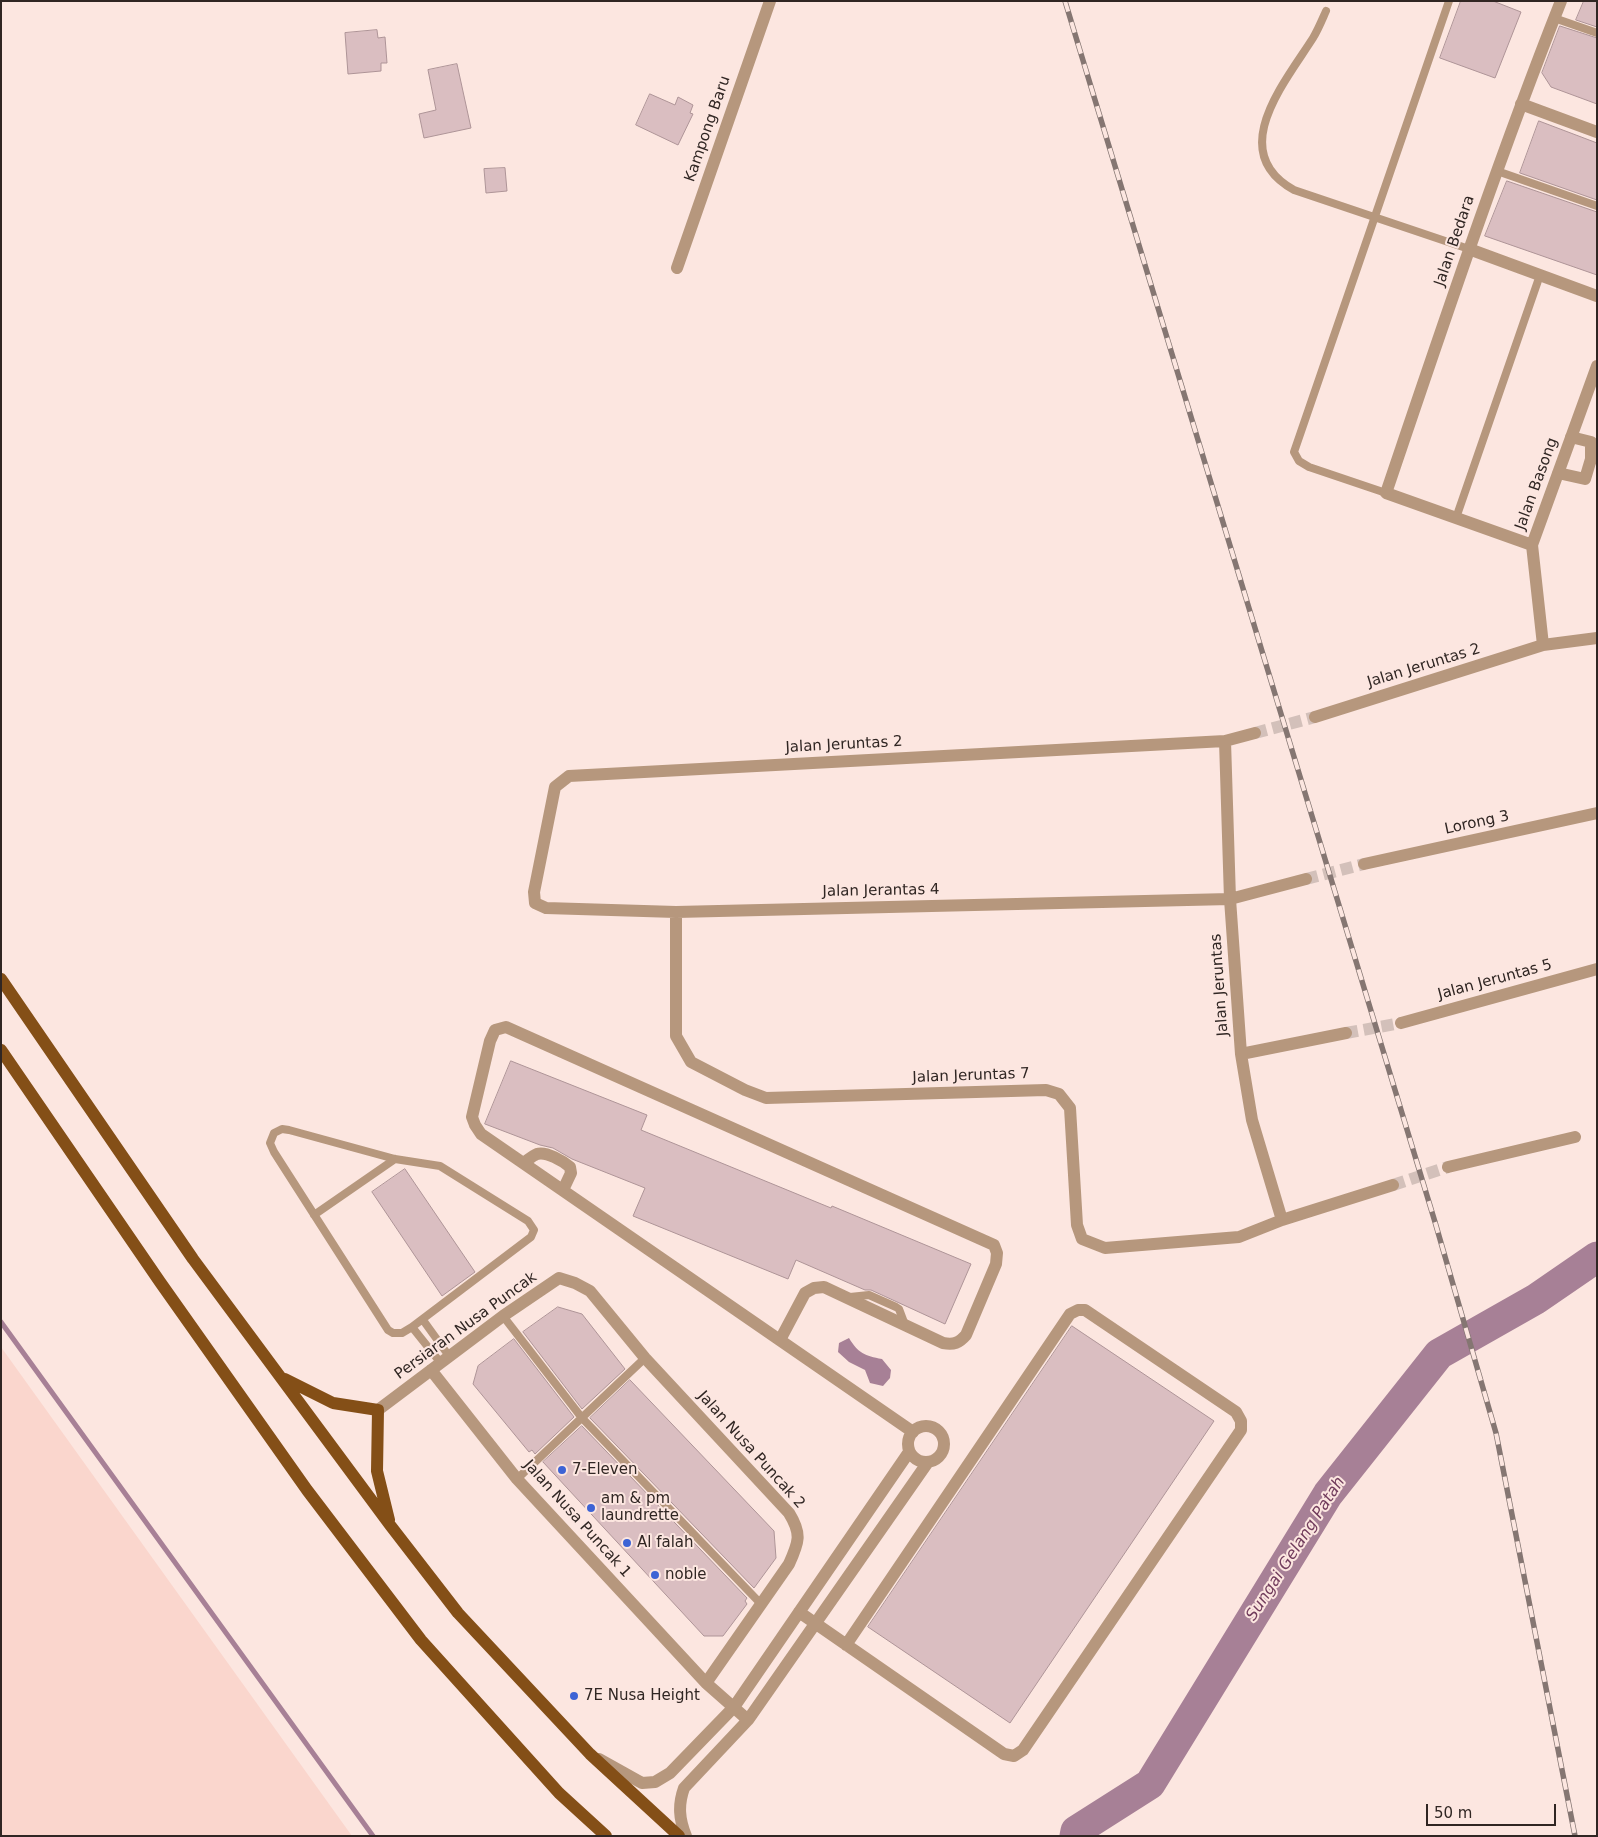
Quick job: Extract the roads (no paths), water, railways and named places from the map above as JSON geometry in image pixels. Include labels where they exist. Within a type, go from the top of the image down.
[{"type":"main road","points":[[1,979],[193,1259],[390,1525],[458,1613],[590,1754],[679,1836]]},
{"type":"main road","points":[[1,1050],[160,1282],[307,1490],[421,1640],[559,1793],[606,1836]]},
{"type":"main road","points":[[281,1377],[332,1403],[378,1410],[377,1471],[390,1525]]},
{"type":"street","name":"Kampong Baru","points":[[677,268],[770,1]]},
{"type":"street","name":"Jalan Bedara","points":[[1386,493],[1497,170],[1561,1]]},
{"type":"street","points":[[1521,104],[1597,132]]},
{"type":"street","points":[[1469,249],[1597,296]]},
{"type":"street","name":"Jalan Basong","points":[[1543,645],[1532,545],[1597,366]]},
{"type":"street","points":[[1558,473],[1585,479],[1594,458],[1591,442],[1571,437]]},
{"type":"street","points":[[1386,493],[1532,545]]},
{"type":"street","name":"Jalan Jeruntas 2","points":[[1315,717],[1543,645],[1597,638]]},
{"type":"street","name":"Jalan Jeruntas 2","points":[[535,903],[534,892],[555,787],[570,776],[1225,741],[1255,733]]},
{"type":"street","name":"Jalan Jeruntas","points":[[1225,741],[1230,899],[1242,1054],[1252,1120],[1282,1220]]},
{"type":"street","name":"Lorong 3","points":[[1364,864],[1597,813]]},
{"type":"street","points":[[1230,899],[1306,879]]},
{"type":"street","name":"Jalan Jerantas 4","points":[[535,903],[546,908],[676,912],[1230,899]]},
{"type":"street","name":"Jalan Jeruntas 7","points":[[676,912],[676,1036],[690,1062],[745,1090],[766,1098],[1046,1090],[1059,1094],[1070,1108],[1077,1225],[1082,1239],[1106,1248],[1239,1238],[1282,1220]]},
{"type":"street","name":"Jalan Jeruntas 5","points":[[1401,1023],[1597,969]]},
{"type":"street","points":[[780,1340],[805,1293],[814,1288],[824,1287],[943,1344],[953,1344],[960,1341],[966,1335],[996,1264],[997,1253],[994,1244],[506,1027],[495,1030],[490,1041],[472,1117],[482,1134],[913,1432]]},
{"type":"street","points":[[1242,1054],[1346,1034]]},
{"type":"street","points":[[1448,1167],[1574,1137]]},
{"type":"street","points":[[523,1163],[534,1155],[543,1153],[566,1164],[570,1167],[570,1173],[563,1190]]},
{"type":"street","points":[[1282,1220],[1393,1185]]},
{"type":"street","name":"Persiaran Nusa Puncak","points":[[378,1410],[503,1316],[559,1278],[575,1283]]},
{"type":"street","name":"Jalan Nusa Puncak 2","points":[[575,1283],[590,1291],[645,1358],[789,1513],[797,1525],[798,1545],[789,1564],[706,1683]]},
{"type":"street","points":[[799,1612],[816,1623],[846,1645],[1004,1754],[1014,1756],[1023,1750],[1241,1430],[1241,1421],[1236,1412],[1085,1310],[1078,1310],[1070,1314],[846,1645]]},
{"type":"street","name":"Jalan Nusa Puncak 1","points":[[440,1363],[517,1479],[706,1683],[748,1720]]},
{"type":"street","points":[[686,1836],[681,1824],[679,1802],[684,1788],[748,1720],[928,1462],[939,1457],[943,1452],[944,1439],[941,1433],[930,1426],[918,1428],[909,1437],[908,1443],[909,1452],[914,1459],[928,1462]]},
{"type":"street","points":[[590,1754],[642,1783],[655,1782],[670,1773],[734,1707],[909,1452]]},
{"type":"lane","points":[[1386,493],[1309,467],[1299,461],[1294,452],[1449,1]]},
{"type":"lane","points":[[1326,11],[1313,38],[1285,79],[1272,103],[1264,129],[1263,152],[1266,162],[1272,171],[1287,186],[1294,190],[1469,249]]},
{"type":"lane","points":[[1554,18],[1597,33]]},
{"type":"lane","points":[[1497,170],[1597,206]]},
{"type":"lane","points":[[1456,518],[1540,275]]},
{"type":"lane","points":[[289,1130],[395,1159],[440,1166],[528,1221],[534,1230],[531,1237],[423,1320],[402,1333],[393,1333],[388,1330],[314,1215],[274,1152],[270,1143],[274,1133],[289,1130]]},
{"type":"lane","points":[[314,1215],[395,1159]]},
{"type":"lane","points":[[503,1316],[582,1418],[762,1605]]},
{"type":"lane","points":[[423,1320],[440,1363]]},
{"type":"lane","points":[[412,1327],[440,1363]]},
{"type":"lane","points":[[517,1479],[645,1358]]},
{"type":"waterway","name":"Sungai Gelang Patah","points":[[1075,1836],[1076,1831],[1150,1784],[1328,1494],[1439,1354],[1536,1299],[1597,1257]]},
{"type":"waterway","points":[[1,1322],[373,1836]]},
{"type":"tunnel","points":[[1255,733],[1315,717]]},
{"type":"tunnel","points":[[1306,879],[1364,864]]},
{"type":"tunnel","points":[[1346,1033],[1401,1023]]},
{"type":"tunnel","points":[[1393,1185],[1448,1167]]},
{"type":"railway","points":[[1065,1],[1435,1222],[1496,1433],[1575,1836]]},
{"type":"place","name":"7-Eleven","points":[[562,1470]]},
{"type":"place","name":"am & pm laundrette","points":[[591,1508]]},
{"type":"place","name":"Al falah","points":[[627,1543]]},
{"type":"place","name":"noble","points":[[655,1575]]},
{"type":"place","name":"7E Nusa Height","points":[[574,1696]]}]
